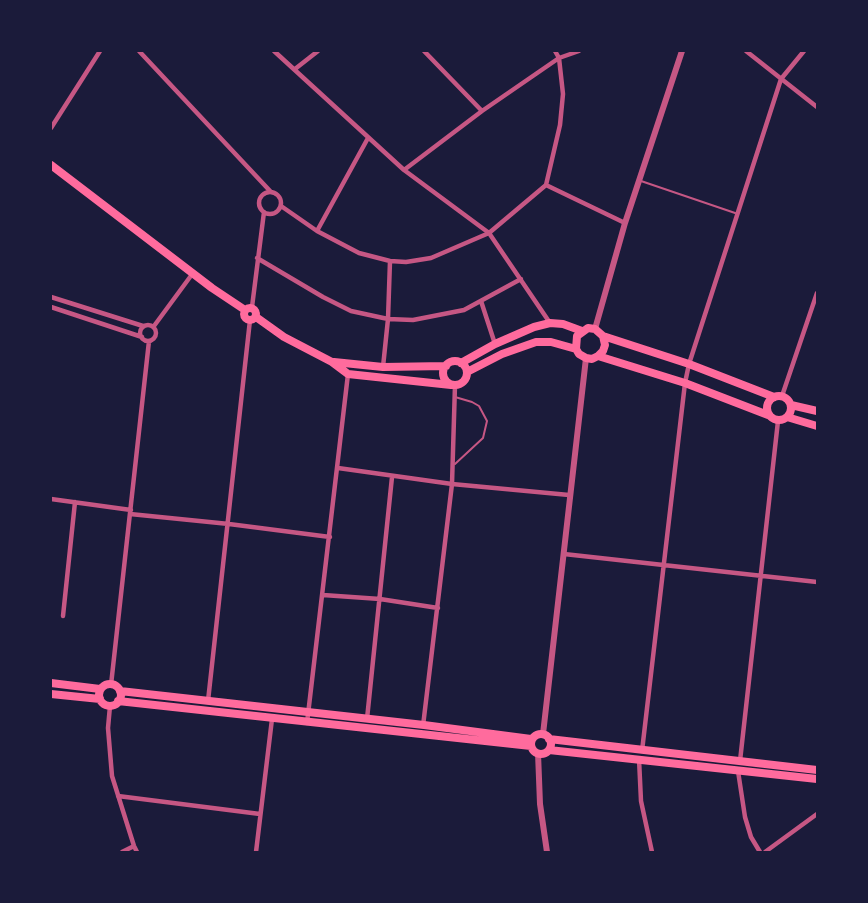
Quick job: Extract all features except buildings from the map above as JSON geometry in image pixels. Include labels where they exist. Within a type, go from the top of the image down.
[{"type":"main road","points":[[51,165],[193,273],[249,309],[255,309],[253,318],[332,362],[348,374],[453,385],[463,383],[467,372],[502,354],[536,342],[551,342],[576,349]]},
{"type":"main road","points":[[461,363],[495,344],[534,327],[550,323],[563,324],[582,331]]},
{"type":"main road","points":[[588,328],[595,329],[603,336],[689,364],[788,399],[791,412],[788,417],[778,421],[685,383],[598,356],[586,358],[579,354],[575,342],[582,331],[588,328]]},
{"type":"main road","points":[[598,356],[605,345],[603,336]]},
{"type":"main road","points":[[332,362],[383,366],[446,366],[455,361],[461,363],[467,372]]},
{"type":"main road","points":[[446,366],[444,377],[453,385]]},
{"type":"main road","points":[[768,415],[766,408],[768,401],[778,396]]},
{"type":"main road","points":[[791,405],[817,411]]},
{"type":"main road","points":[[788,417],[817,426]]},
{"type":"main road","points":[[51,683],[100,689],[111,684],[120,691],[423,725],[531,742]]},
{"type":"main road","points":[[100,689],[100,699],[104,704],[110,706],[118,701],[423,735],[531,742]]},
{"type":"main road","points":[[118,701],[120,691]]},
{"type":"main road","points":[[51,694],[100,699]]},
{"type":"main road","points":[[531,742],[536,735],[546,736],[640,755],[738,771],[817,779]]},
{"type":"main road","points":[[546,736],[551,743],[549,750]]},
{"type":"main road","points":[[531,742],[534,752],[538,753],[549,750],[740,761],[817,770]]},
{"type":"street","points":[[51,128],[100,51]]},
{"type":"street","points":[[139,51],[271,192],[278,195],[281,206],[317,231],[359,253],[390,261],[406,262],[430,258],[489,233],[546,185],[560,125],[563,94],[559,58],[555,51]]},
{"type":"street","points":[[274,51],[404,170],[489,233],[550,323]]},
{"type":"street","points":[[295,69],[318,51]]},
{"type":"street","points":[[424,51],[482,111]]},
{"type":"street","points":[[404,170],[482,111],[559,58],[579,51]]},
{"type":"street","points":[[595,329],[626,223],[682,51]]},
{"type":"street","points":[[746,51],[817,107]]},
{"type":"street","points":[[652,852],[641,801],[640,755],[685,383],[689,364],[781,79],[804,51]]},
{"type":"street","points":[[317,231],[368,138]]},
{"type":"street","points":[[546,185],[626,223]]},
{"type":"street","points":[[249,309],[264,212],[260,206],[260,199],[264,194],[271,192]]},
{"type":"street","points":[[264,212],[274,213],[281,206]]},
{"type":"street","points":[[257,258],[351,311],[388,319],[413,320],[464,310],[521,279]]},
{"type":"street","points":[[383,366],[388,319],[390,261]]},
{"type":"street","points":[[154,326],[193,273]]},
{"type":"street","points":[[778,396],[817,293]]},
{"type":"street","points":[[51,297],[144,326],[149,324],[154,326]]},
{"type":"street","points":[[481,301],[495,344]]},
{"type":"street","points":[[51,307],[149,341]]},
{"type":"street","points":[[208,701],[253,318]]},
{"type":"street","points":[[142,337],[140,332],[144,326]]},
{"type":"street","points":[[149,341],[154,339],[156,334],[154,326]]},
{"type":"street","points":[[111,684],[149,341]]},
{"type":"street","points":[[546,736],[569,495],[586,358]]},
{"type":"street","points":[[307,723],[348,374]]},
{"type":"street","points":[[423,735],[452,484],[453,385]]},
{"type":"street","points":[[740,761],[778,421]]},
{"type":"street","points":[[338,468],[392,477],[569,495]]},
{"type":"street","points":[[367,719],[392,477]]},
{"type":"street","points":[[51,499],[130,512],[330,537]]},
{"type":"street","points":[[63,616],[75,502]]},
{"type":"street","points":[[564,554],[817,582]]},
{"type":"street","points":[[323,595],[380,599],[438,608]]},
{"type":"street","points":[[110,706],[108,728],[112,776],[137,852]]},
{"type":"street","points":[[256,852],[272,719]]},
{"type":"street","points":[[538,753],[540,804],[547,852]]},
{"type":"street","points":[[738,771],[745,817],[751,837],[760,852]]},
{"type":"street","points":[[118,796],[260,814]]},
{"type":"street","points":[[765,852],[817,814]]},
{"type":"street","points":[[122,852],[134,846]]},
{"type":"lane","points":[[640,181],[738,214]]},
{"type":"lane","points":[[453,466],[477,446],[483,438],[487,422],[479,406],[454,397]]}]
